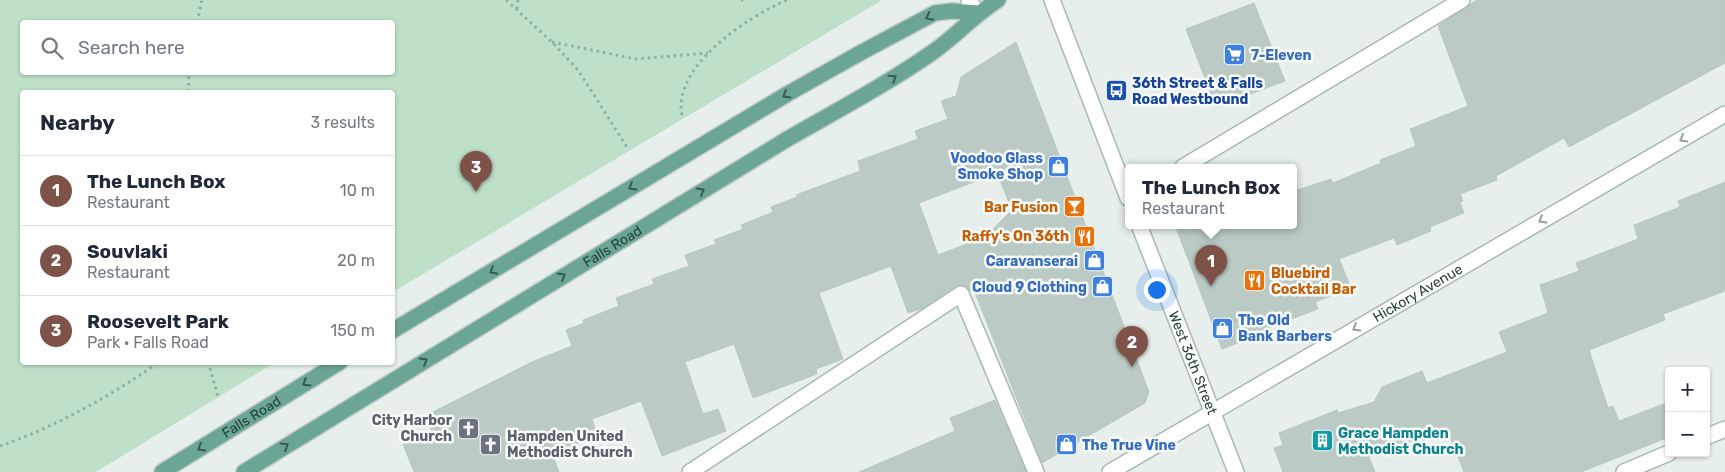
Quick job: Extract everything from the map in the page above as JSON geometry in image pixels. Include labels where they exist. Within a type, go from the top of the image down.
[{"type":"main road","name":"Falls Road","points":[[244,472],[789,138],[875,89],[934,51],[962,30],[973,7],[998,0]]},
{"type":"main road","points":[[395,329],[781,98],[862,52],[935,13],[973,7]]},
{"type":"main road","name":"Falls Road","points":[[162,472],[335,365]]},
{"type":"street","points":[[1052,0],[1125,190]]},
{"type":"street","points":[[1188,164],[1462,0]]},
{"type":"street","name":"Hickory Avenue","points":[[1110,472],[1725,114]]},
{"type":"street","name":"West 36th Street","points":[[1141,229],[1236,472]]},
{"type":"street","points":[[690,472],[961,294],[1036,472]]},
{"type":"street","points":[[1710,435],[1725,429]]},
{"type":"street","points":[[1624,472],[1665,455]]},
{"type":"path","points":[[197,20],[202,0]]},
{"type":"path","points":[[506,0],[552,42],[578,70],[627,148]]},
{"type":"path","points":[[517,9],[518,0]]},
{"type":"path","points":[[682,115],[680,106],[686,88],[694,71],[709,53],[743,23],[787,0]]},
{"type":"path","points":[[552,42],[636,59],[709,53]]},
{"type":"path","points":[[188,90],[189,75]]},
{"type":"path","points":[[0,446],[46,429],[93,405],[154,365]]},
{"type":"path","points":[[209,365],[219,398]]},
{"type":"green space","points":[[0,0],[882,0],[395,291],[395,90],[20,90],[20,365],[271,365],[96,472],[0,472]]},
{"type":"building","points":[[1477,0],[1725,0],[1725,63],[1569,147],[1564,138],[1496,176],[1497,180],[1460,194],[1463,201],[1460,202],[1464,213],[1430,227],[1431,231],[1397,245],[1394,238],[1339,259],[1351,288],[1315,302],[1318,309],[1252,334],[1253,337],[1222,349],[1177,229],[1297,229],[1297,190],[1331,179],[1333,183],[1381,163],[1380,160],[1416,146],[1410,129],[1468,106],[1438,26]]},
{"type":"building","name":"7-Eleven","points":[[1254,3],[1285,81],[1216,107],[1186,29]]},
{"type":"building","points":[[1016,42],[1149,392],[1145,403],[1042,463],[974,290],[970,291],[962,285],[956,286],[923,308],[908,313],[891,266],[819,293],[843,359],[816,369],[817,374],[753,398],[734,344],[685,362],[703,414],[718,409],[726,431],[662,456],[641,401],[592,419],[597,435],[552,454],[559,472],[414,472],[403,444],[433,433],[425,416],[534,361],[572,346],[566,330],[584,323],[583,320],[619,306],[616,298],[654,284],[652,279],[689,266],[685,255],[716,244],[714,240],[743,229],[741,225],[773,212],[771,207],[797,197],[796,195],[860,171],[858,161],[918,139],[915,131],[948,119],[941,101],[956,96],[961,77]],"holes":[[[979,180],[1000,180],[1012,210],[985,237],[938,255],[919,203]]]},
{"type":"building","points":[[1725,182],[1725,291],[1663,314],[1665,320],[1589,350],[1608,408],[1613,406],[1619,421],[1665,404],[1665,439],[1581,472],[1464,472],[1448,432],[1423,441],[1422,437],[1369,457],[1375,472],[1283,472],[1274,448],[1283,445],[1279,433],[1337,410],[1338,413],[1374,402],[1382,387],[1422,371],[1427,383],[1507,352],[1499,332],[1548,313],[1540,285],[1579,271],[1576,263],[1638,239],[1634,225],[1680,207],[1678,201]]},
{"type":"building","points":[[995,400],[1026,472],[859,472],[955,431],[950,418]]},
{"type":"place","name":"7-Eleven","points":[[1235,55]]},
{"type":"place","name":"36th Street & Falls Road Westbound","points":[[1116,91]]},
{"type":"place","name":"Voodoo Glass Smoke Shop","points":[[1059,166]]},
{"type":"place","name":"Roosevelt Park","points":[[476,192]]},
{"type":"place","name":"Bar Fusion","points":[[1074,207]]},
{"type":"place","name":"Raffy's On 36th","points":[[1085,236]]},
{"type":"place","name":"Caravanserai","points":[[1094,261]]},
{"type":"place","name":"Bluebird Cocktail Bar","points":[[1255,281]]},
{"type":"place","name":"The Lunch Box","points":[[1211,286]]},
{"type":"place","name":"Cloud 9 Clothing","points":[[1103,287]]},
{"type":"place","name":"The Old Bank Barbers","points":[[1222,328]]},
{"type":"place","name":"Souvlaki","points":[[1132,367]]},
{"type":"place","name":"City Harbor Church","points":[[468,428]]},
{"type":"place","name":"Grace Hampden Methodist Church","points":[[1322,441]]},
{"type":"place","name":"Hampden United Methodist Church","points":[[491,444]]},
{"type":"place","name":"The True Vine","points":[[1066,445]]}]
